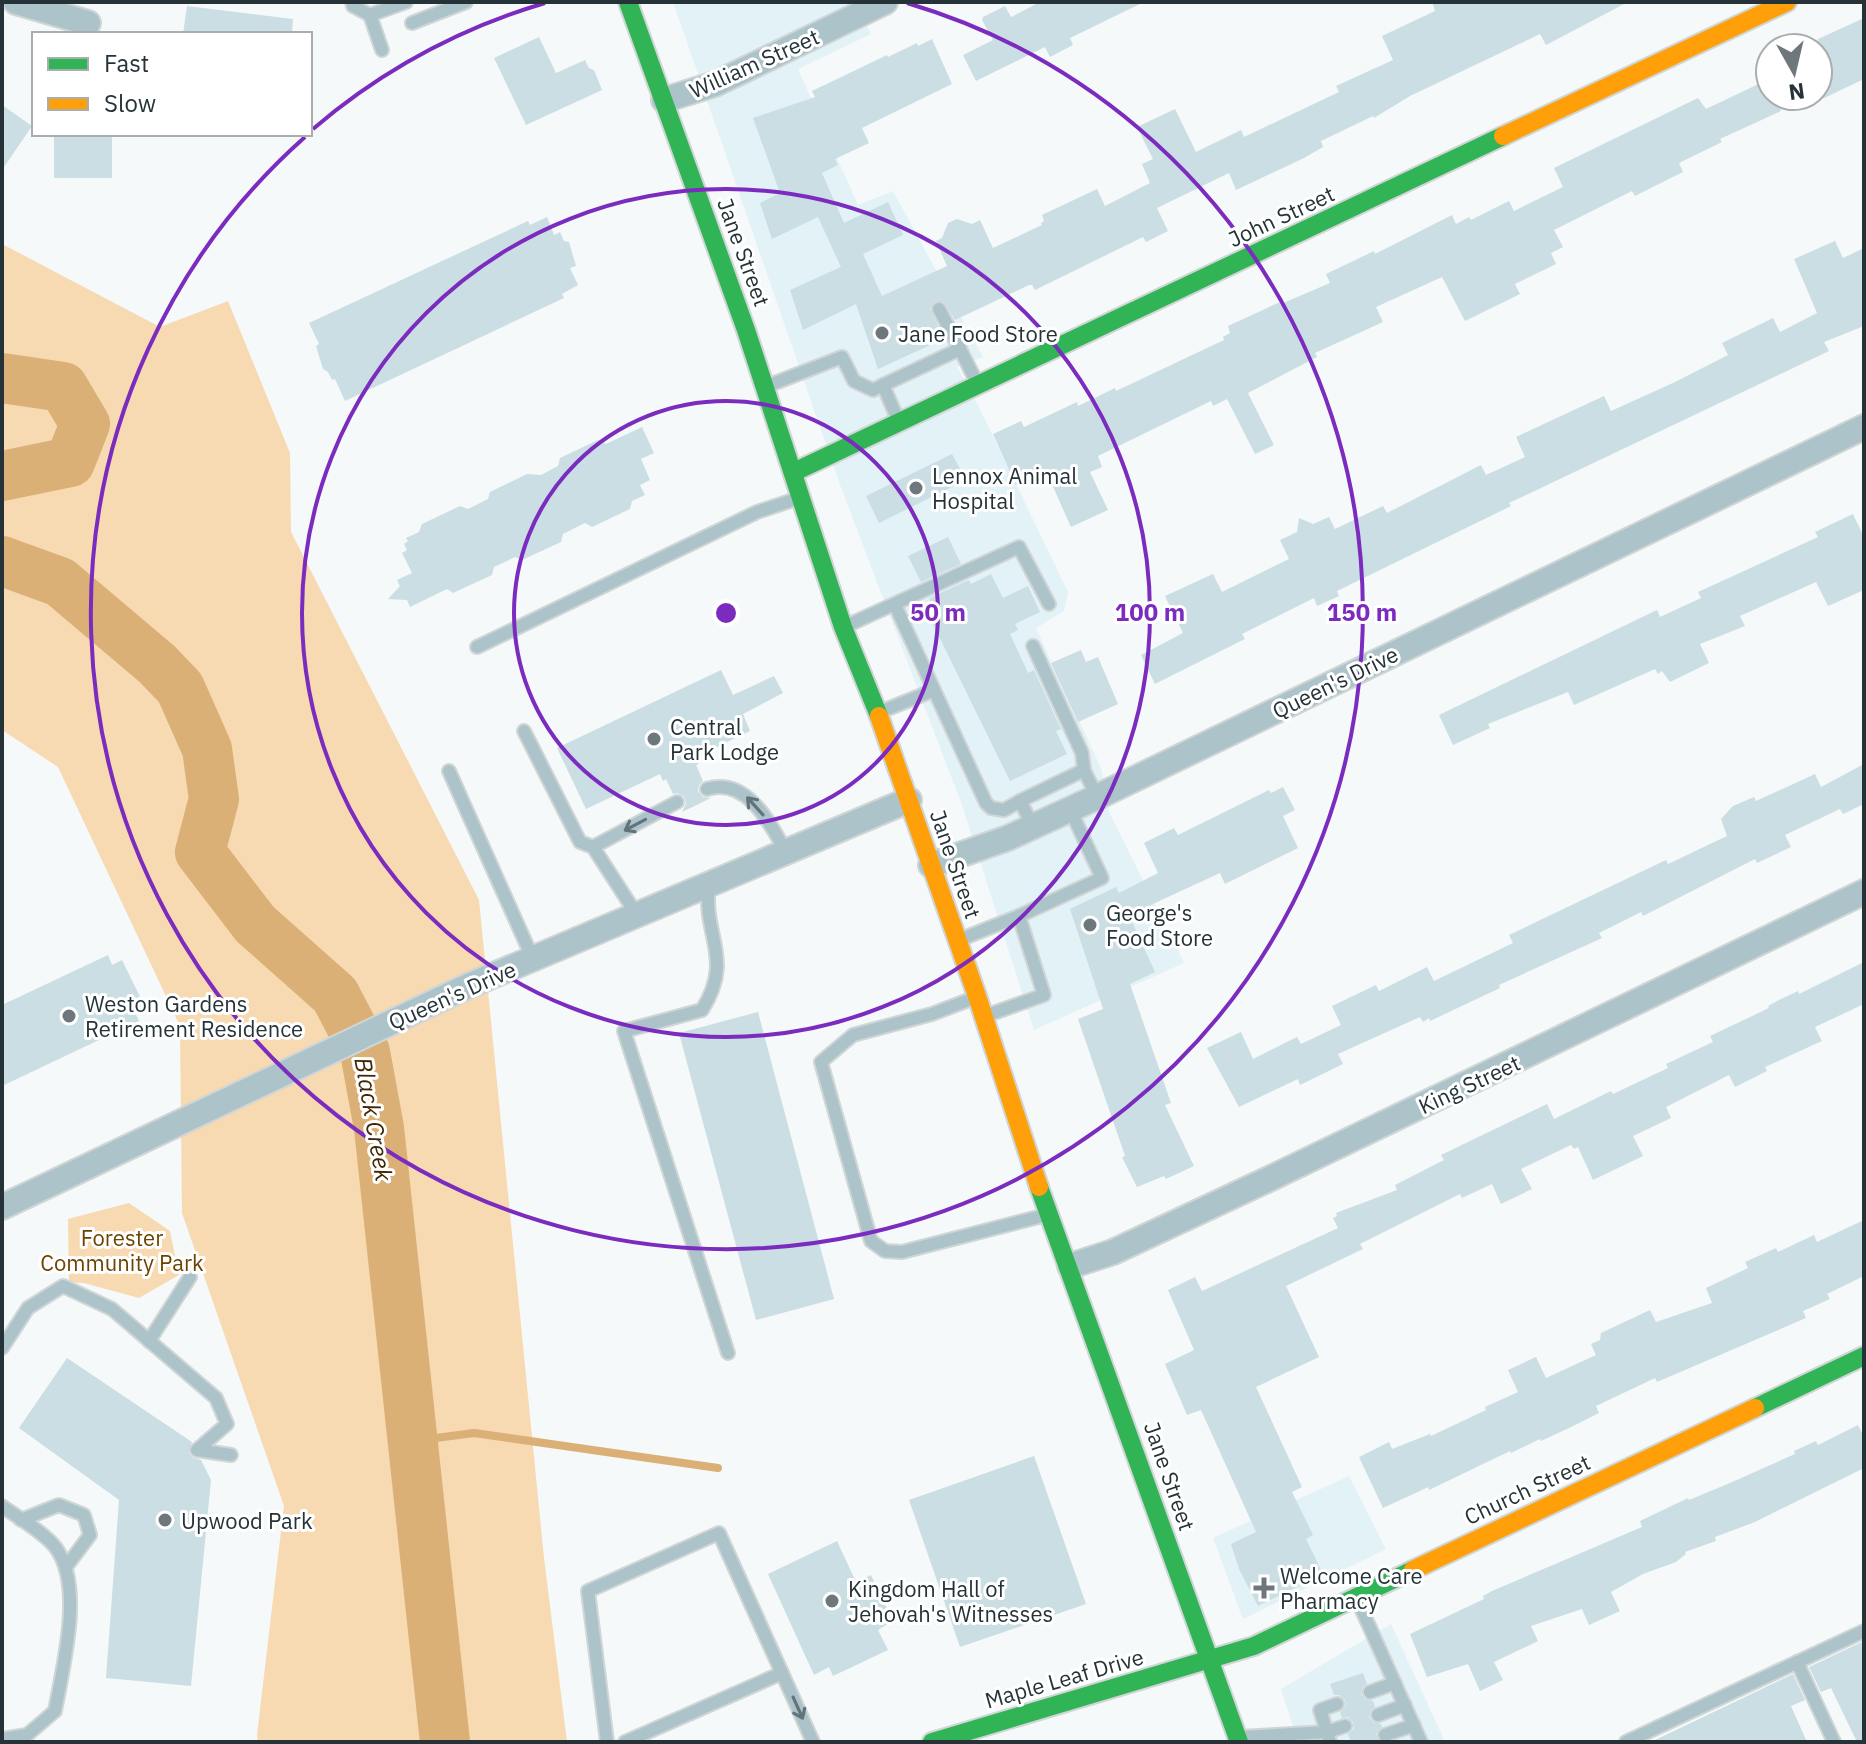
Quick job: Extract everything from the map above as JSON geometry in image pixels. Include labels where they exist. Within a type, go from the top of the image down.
[{"type":"street","points":[[16,2],[88,23]]},
{"type":"street","name":"Jane Street","points":[[628,2],[765,387],[843,627],[878,713],[958,941],[1049,1215],[1070,1266],[1238,1740]]},
{"type":"street","name":"William Street","points":[[664,100],[715,84],[885,2]]},
{"type":"street","name":"John Street","points":[[794,472],[1787,2]]},
{"type":"street","name":"Queen's Drive","points":[[931,865],[1008,838],[1097,797],[1864,427]]},
{"type":"street","name":"Queen's Drive","points":[[2,1207],[468,986],[909,800]]},
{"type":"street","name":"King Street","points":[[1070,1266],[1113,1252],[1255,1186],[1864,892]]},
{"type":"street","name":"Church Street","points":[[1209,1660],[1254,1646],[1864,1356]]},
{"type":"street","name":"Maple Leaf Drive","points":[[932,1742],[1000,1726],[1209,1660]]},
{"type":"lane","points":[[352,2],[353,6],[370,15],[382,50]]},
{"type":"lane","points":[[370,15],[406,2]]},
{"type":"lane","points":[[412,23],[466,2]]},
{"type":"lane","points":[[939,309],[978,386]]},
{"type":"lane","points":[[765,387],[842,357],[854,381],[873,390],[960,349]]},
{"type":"lane","points":[[883,385],[900,422]]},
{"type":"lane","points":[[477,647],[757,512],[802,497]]},
{"type":"lane","points":[[843,627],[1019,547],[1049,604]]},
{"type":"lane","points":[[895,605],[932,691],[991,808],[1004,810],[1084,770]]},
{"type":"lane","points":[[1033,646],[1082,753],[1084,770],[1097,797]]},
{"type":"lane","points":[[878,713],[932,691]]},
{"type":"lane","points":[[524,731],[580,842],[593,847],[637,915]]},
{"type":"lane","points":[[449,771],[533,959]]},
{"type":"lane","points":[[707,789],[719,785],[748,796],[768,820],[786,852]]},
{"type":"lane","points":[[1020,801],[1033,826]]},
{"type":"lane","points":[[593,847],[677,802]]},
{"type":"lane","points":[[958,941],[1102,878],[1070,809]]},
{"type":"lane","points":[[709,885],[707,905],[717,945],[718,972],[714,992],[702,1010],[624,1031],[728,1353]]},
{"type":"lane","points":[[984,1016],[1044,995],[1019,916]]},
{"type":"lane","points":[[977,996],[932,1014],[853,1035],[821,1062],[871,1241],[885,1251],[902,1252],[1049,1215]]},
{"type":"lane","points":[[149,1341],[190,1277]]},
{"type":"lane","points":[[2,1348],[28,1308],[63,1286],[112,1309],[216,1398],[227,1424],[197,1450],[231,1455]]},
{"type":"lane","points":[[21,1520],[59,1505],[84,1515],[90,1535],[66,1567]]},
{"type":"lane","points":[[2,1506],[54,1545],[66,1567],[71,1610],[55,1711],[27,1735],[2,1739]]},
{"type":"lane","points":[[607,1742],[588,1591],[719,1533],[813,1742]]},
{"type":"lane","points":[[1356,1597],[1421,1742]]},
{"type":"lane","points":[[1630,1741],[1864,1631]]},
{"type":"lane","points":[[1797,1662],[1834,1742]]},
{"type":"lane","points":[[625,1742],[782,1673]]},
{"type":"lane","points":[[1370,1692],[1395,1683]]},
{"type":"lane","points":[[1329,1737],[1320,1710],[1337,1704]]},
{"type":"lane","points":[[1378,1715],[1405,1705]]},
{"type":"lane","points":[[1385,1735],[1414,1725]]},
{"type":"lane","points":[[1238,1740],[1329,1737],[1345,1726]]},
{"type":"shaded area","points":[[673,2],[855,2],[871,34],[798,69],[858,205],[893,191],[983,357],[957,367],[1068,592],[1064,611],[1036,628],[1101,768],[1109,812],[1184,963],[1034,1030],[962,805],[840,485]]},
{"type":"shaded area","points":[[1349,1476],[1386,1549],[1243,1619],[1213,1538]]},
{"type":"shaded area","points":[[1391,1624],[1445,1742],[1298,1742],[1281,1689]]},
{"type":"green space","points":[[2,244],[160,327],[228,301],[290,453],[291,532],[479,900],[544,1558],[567,1742],[258,1742],[284,1506],[182,1213],[180,1026],[58,767],[2,730]]},
{"type":"green space","name":"Forester Community Park","points":[[129,1203],[170,1231],[179,1275],[139,1298],[69,1282],[68,1219]]},
{"type":"building","points":[[1040,2],[1144,2],[1070,38],[1073,45],[1050,57],[1045,47],[976,81],[963,55],[993,40],[983,17],[1005,6],[1011,17]]},
{"type":"building","points":[[1432,2],[1628,2],[1546,45],[1540,34],[1410,96],[1374,118],[1321,141],[1323,147],[1304,158],[1236,190],[1229,173],[1157,208],[1168,231],[1146,242],[1143,237],[1035,290],[1029,285],[955,320],[944,302],[936,301],[930,309],[939,328],[933,331],[937,342],[878,369],[856,304],[803,330],[790,290],[841,267],[818,217],[772,239],[760,203],[780,193],[753,118],[815,97],[812,91],[887,55],[932,39],[952,84],[862,128],[869,143],[835,159],[838,165],[822,173],[844,223],[888,202],[903,235],[863,254],[882,296],[947,266],[936,241],[942,238],[948,223],[957,219],[972,224],[980,220],[993,248],[1042,225],[1042,215],[1097,189],[1105,206],[1150,183],[1142,164],[1153,159],[1137,127],[1175,109],[1196,152],[1241,130],[1244,137],[1339,92],[1336,86],[1393,60],[1382,36],[1435,11]]},
{"type":"building","points":[[187,6],[293,19],[292,32],[183,32]]},
{"type":"building","points":[[1864,18],[1864,79],[1834,93],[1834,32]]},
{"type":"building","points":[[539,37],[556,73],[585,60],[594,70],[602,90],[526,125],[494,58]]},
{"type":"building","points":[[1754,86],[1754,112],[1779,112],[1720,139],[1722,142],[1679,163],[1683,172],[1635,196],[1632,191],[1554,230],[1563,247],[1551,253],[1556,264],[1515,284],[1520,294],[1465,321],[1442,277],[1376,307],[1383,322],[1315,353],[1317,357],[1248,393],[1274,445],[1255,454],[1227,399],[1213,406],[1211,401],[1098,456],[1102,467],[1090,472],[1108,510],[1071,527],[1046,471],[1016,485],[993,434],[1021,421],[1024,427],[1077,402],[1078,406],[1115,388],[1116,391],[1224,340],[1223,337],[1230,333],[1228,326],[1330,283],[1326,274],[1374,251],[1375,254],[1452,215],[1456,224],[1509,201],[1514,211],[1563,187],[1554,168],[1698,98],[1706,109]]},
{"type":"building","points":[[2,105],[32,126],[2,170]]},
{"type":"building","points":[[54,136],[112,136],[112,178],[54,178]]},
{"type":"building","points":[[547,217],[554,235],[560,232],[564,241],[569,242],[576,266],[570,268],[578,285],[562,294],[564,298],[345,401],[335,379],[332,380],[323,369],[316,346],[319,344],[309,323],[528,221],[530,225]]},
{"type":"building","points":[[1835,241],[1843,258],[1864,248],[1864,326],[1824,342],[1829,351],[1509,503],[1511,506],[1337,591],[1339,596],[1317,606],[1314,598],[1242,634],[1245,639],[1155,684],[1141,655],[1183,633],[1165,596],[1213,574],[1222,592],[1289,559],[1280,540],[1297,532],[1299,518],[1313,524],[1329,517],[1335,529],[1383,506],[1387,513],[1481,465],[1486,475],[1525,457],[1516,437],[1604,396],[1611,411],[1728,355],[1722,343],[1773,318],[1780,332],[1817,313],[1794,259]]},
{"type":"building","points":[[642,427],[654,453],[641,459],[650,480],[640,485],[645,495],[632,501],[630,509],[592,527],[585,523],[563,534],[561,542],[522,560],[515,557],[494,567],[492,575],[453,593],[447,589],[410,607],[407,600],[388,599],[400,586],[397,580],[412,573],[402,553],[407,550],[404,544],[408,541],[406,538],[419,532],[422,524],[460,506],[468,509],[488,499],[490,492],[527,474],[541,475],[558,466],[560,458],[598,440],[606,444]]},
{"type":"building","name":"Lennox Animal Hospital","points":[[952,454],[966,480],[879,523],[866,496]]},
{"type":"building","points":[[1853,514],[1864,537],[1864,590],[1828,606],[1816,582],[1740,616],[1745,626],[1700,644],[1709,663],[1670,682],[1662,671],[1658,674],[1655,669],[1574,705],[1568,692],[1488,724],[1490,728],[1453,745],[1439,715],[1657,610],[1660,617],[1701,598],[1698,592],[1818,537],[1815,532]]},
{"type":"building","points":[[948,537],[961,564],[921,582],[908,556]]},
{"type":"building","points":[[991,574],[1003,598],[1028,586],[1040,612],[1015,624],[1018,630],[1010,634],[1028,673],[1034,670],[1061,729],[1056,731],[1067,754],[1010,781],[924,606],[931,603],[929,598]]},
{"type":"building","points":[[1081,650],[1086,662],[1098,657],[1118,704],[1078,722],[1051,663]]},
{"type":"building","name":"Central Park Lodge","points":[[721,670],[733,695],[774,676],[783,693],[743,714],[750,731],[696,757],[703,781],[698,791],[703,797],[711,798],[682,812],[686,803],[684,797],[673,794],[660,774],[586,809],[557,748]]},
{"type":"building","points":[[1864,764],[1864,804],[1843,814],[1840,809],[1785,835],[1791,847],[1757,863],[1755,859],[1643,916],[1641,912],[1599,933],[1602,938],[1499,985],[1500,988],[1430,1021],[1429,1018],[1423,1022],[1420,1017],[1338,1054],[1343,1064],[1300,1085],[1298,1079],[1239,1107],[1207,1048],[1241,1032],[1253,1059],[1297,1037],[1301,1044],[1341,1025],[1332,1006],[1376,985],[1379,991],[1427,967],[1434,981],[1513,943],[1509,935],[1666,860],[1668,864],[1727,836],[1721,819],[1733,806],[1754,797],[1756,801],[1815,774],[1821,787]]},
{"type":"building","points":[[1283,787],[1295,810],[1283,816],[1298,848],[1225,884],[1220,873],[1129,915],[1155,972],[1130,984],[1171,1103],[1165,1105],[1194,1166],[1166,1179],[1164,1176],[1137,1187],[1122,1157],[1125,1156],[1078,1019],[1103,1009],[1070,909],[1116,887],[1119,893],[1158,873],[1144,843],[1174,828],[1178,835],[1269,790],[1271,793]]},
{"type":"building","name":"Weston Gardens Retirement Residence","points":[[108,955],[112,965],[122,960],[144,1005],[134,1010],[139,1021],[2,1086],[2,1005]]},
{"type":"building","points":[[1864,962],[1864,1004],[1815,1027],[1822,1041],[1765,1067],[1767,1071],[1735,1087],[1729,1075],[1666,1107],[1671,1118],[1633,1136],[1643,1156],[1593,1180],[1578,1147],[1574,1149],[1571,1145],[1521,1169],[1532,1189],[1501,1204],[1492,1184],[1462,1198],[1460,1194],[1360,1244],[1363,1249],[1286,1286],[1319,1357],[1256,1387],[1302,1487],[1292,1492],[1313,1535],[1306,1539],[1323,1574],[1258,1606],[1239,1569],[1231,1544],[1256,1532],[1201,1410],[1187,1415],[1165,1364],[1194,1350],[1168,1290],[1195,1277],[1202,1291],[1338,1228],[1333,1218],[1337,1216],[1336,1213],[1397,1190],[1395,1185],[1444,1160],[1441,1155],[1547,1104],[1554,1119],[1611,1091],[1613,1094],[1713,1042],[1710,1036],[1769,1008],[1779,1000],[1798,991],[1799,994]]},
{"type":"building","points":[[758,1012],[834,1299],[756,1320],[679,1033]]},
{"type":"building","points":[[1864,1220],[1864,1276],[1827,1294],[1830,1299],[1803,1311],[1806,1318],[1657,1382],[1655,1378],[1596,1406],[1599,1413],[1569,1428],[1383,1508],[1359,1457],[1389,1442],[1392,1449],[1431,1436],[1518,1392],[1508,1370],[1536,1357],[1546,1378],[1596,1355],[1591,1344],[1600,1340],[1601,1333],[1650,1310],[1656,1322],[1712,1303],[1706,1288],[1748,1268],[1745,1262],[1776,1248],[1778,1252],[1814,1235],[1817,1242]]},
{"type":"building","name":"Upwood Park","points":[[67,1358],[192,1442],[189,1453],[201,1460],[211,1480],[191,1686],[106,1678],[119,1500],[19,1428]]},
{"type":"building","points":[[1858,1425],[1864,1437],[1864,1468],[1755,1522],[1715,1537],[1716,1541],[1685,1552],[1676,1562],[1643,1574],[1611,1592],[1620,1611],[1589,1625],[1582,1609],[1531,1626],[1538,1641],[1494,1662],[1503,1680],[1480,1691],[1468,1664],[1427,1677],[1410,1634],[1484,1599],[1483,1596],[1492,1591],[1642,1527],[1640,1521],[1688,1498],[1730,1483],[1795,1454],[1794,1451],[1816,1441],[1818,1445]]},
{"type":"building","points":[[1034,1456],[1086,1604],[960,1647],[909,1500]]},
{"type":"building","name":"Kingdom Hall of Jehovah's Witnesses","points":[[837,1541],[856,1582],[871,1575],[893,1621],[878,1630],[888,1650],[833,1676],[829,1667],[814,1675],[768,1574]]},
{"type":"building","points":[[1864,1641],[1864,1742],[1857,1742],[1831,1688],[1821,1692],[1809,1667]]},
{"type":"building","points":[[1363,1673],[1367,1684],[1361,1694],[1373,1701],[1375,1707],[1369,1717],[1381,1724],[1376,1734],[1380,1742],[1351,1742],[1348,1734],[1354,1729],[1353,1722],[1348,1717],[1342,1718],[1340,1712],[1346,1706],[1345,1700],[1334,1695],[1330,1684]]},
{"type":"building","points":[[1793,1674],[1805,1700],[1791,1706],[1807,1742],[1651,1742]]},
{"type":"waterway","name":"Black Creek","points":[[2,378],[63,387],[85,424],[70,462],[2,476]]},
{"type":"waterway","name":"Black Creek","points":[[2,561],[60,582],[157,664],[180,688],[207,749],[214,799],[200,852],[255,924],[335,995],[365,1052],[379,1128],[445,1742]]},
{"type":"waterway","points":[[413,1441],[474,1433],[718,1468]]},
{"type":"traffic: fast","points":[[628,2],[746,330],[843,627],[879,716]]},
{"type":"traffic: fast","points":[[794,472],[1503,136]]},
{"type":"traffic: fast","points":[[1039,1187],[1239,1742]]},
{"type":"traffic: fast","points":[[1755,1408],[1864,1356]]},
{"type":"traffic: fast","points":[[932,1742],[1254,1646],[1413,1570]]},
{"type":"traffic: slow","points":[[1503,136],[1787,2]]},
{"type":"traffic: slow","points":[[879,716],[977,996],[1039,1187]]},
{"type":"traffic: slow","points":[[1413,1570],[1755,1408]]},
{"type":"place","name":"Jane Food Store","points":[[882,333]]},
{"type":"place","name":"Lennox Animal Hospital","points":[[916,488]]},
{"type":"place","name":"Central Park Lodge","points":[[654,739]]},
{"type":"place","name":"George's Food Store","points":[[1090,925]]},
{"type":"place","name":"Weston Gardens Retirement Residence","points":[[69,1016]]},
{"type":"place","name":"Upwood Park","points":[[165,1520]]},
{"type":"place","name":"Welcome Care Pharmacy","points":[[1264,1588]]},
{"type":"place","name":"Kingdom Hall of Jehovah's Witnesses","points":[[832,1601]]}]
